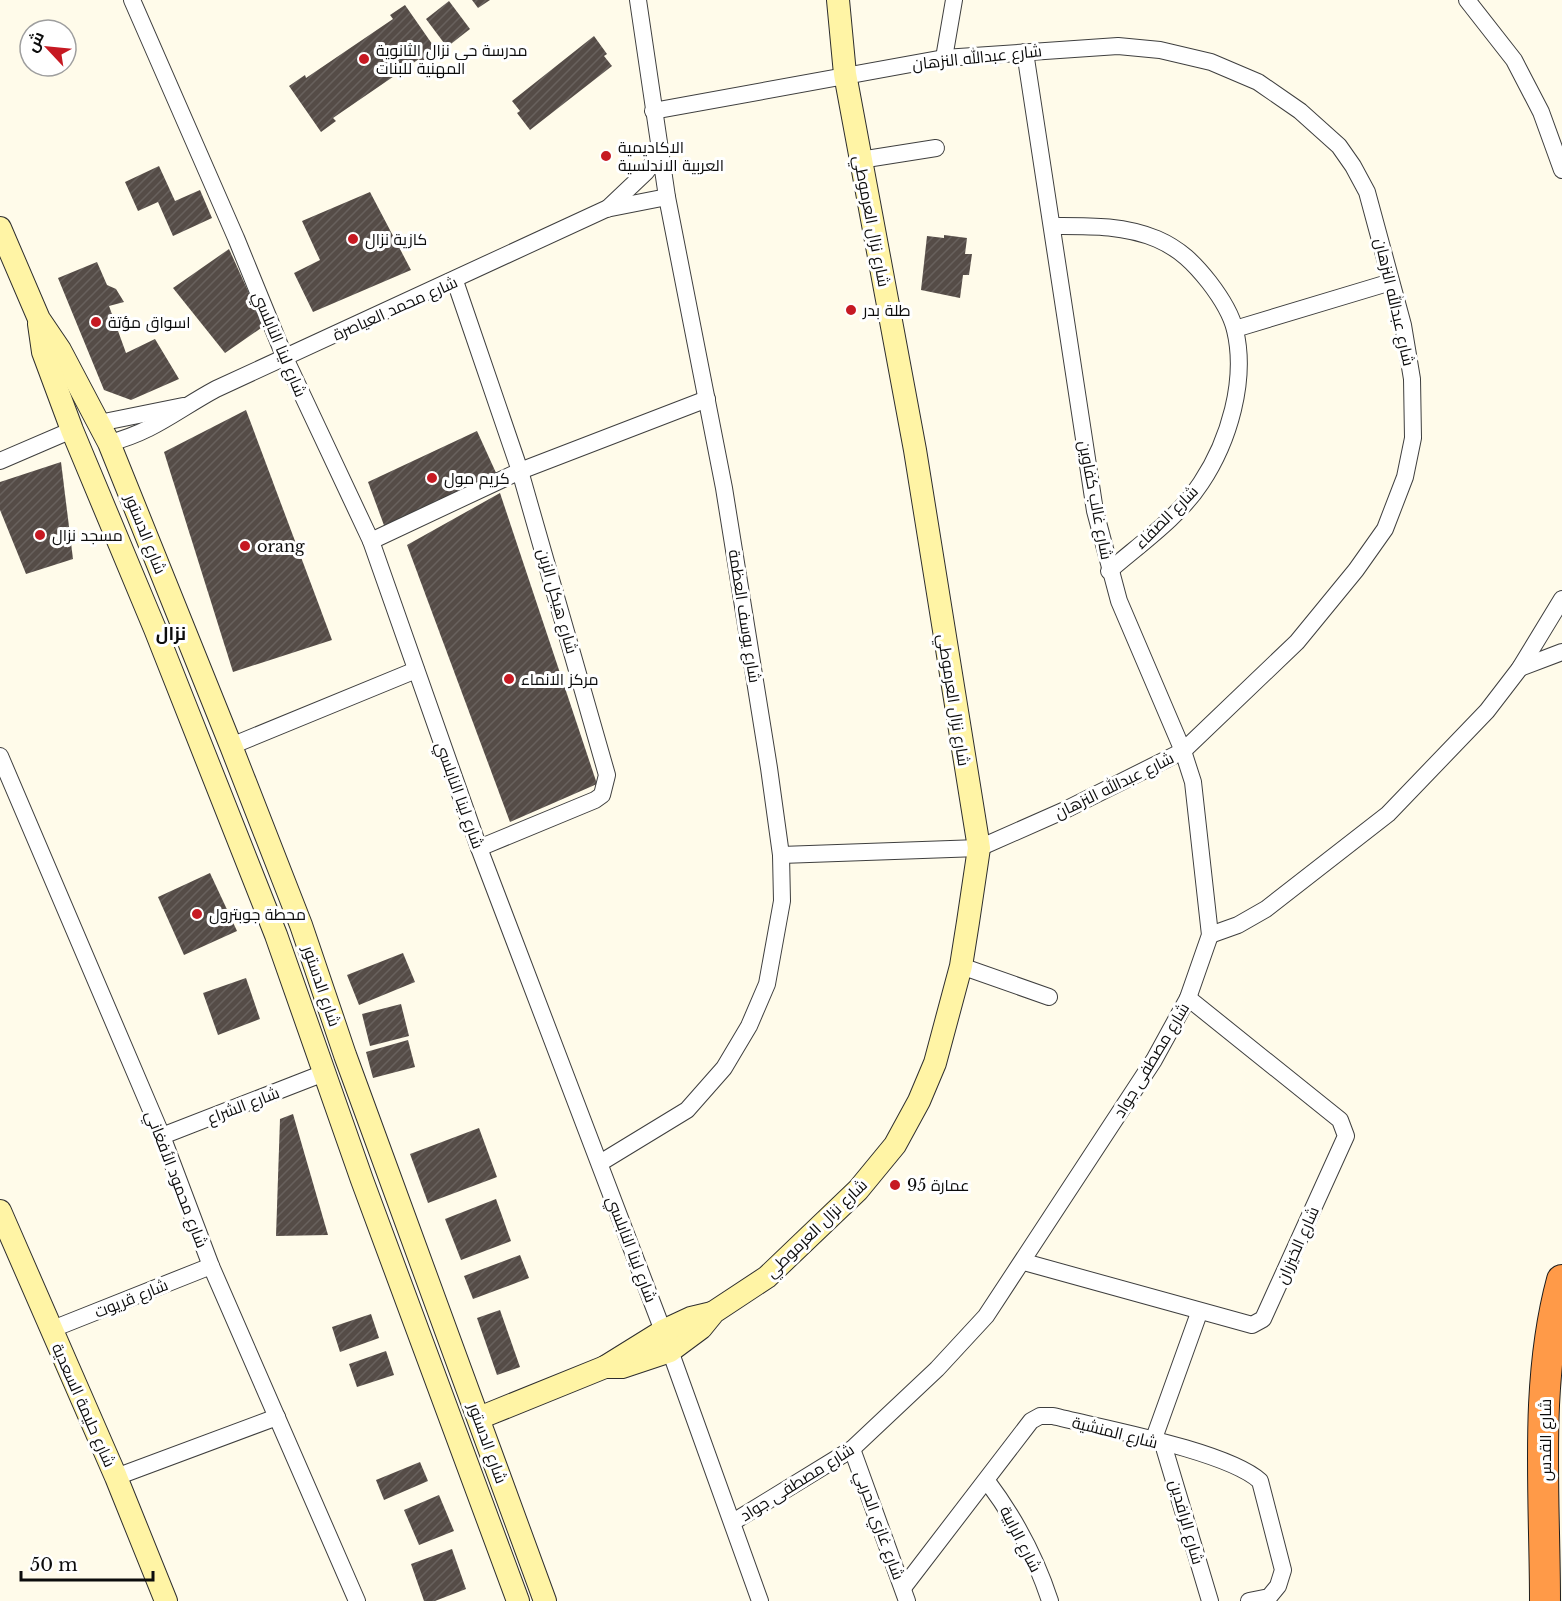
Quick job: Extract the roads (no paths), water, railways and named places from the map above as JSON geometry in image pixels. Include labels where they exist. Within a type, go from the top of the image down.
[{"type":"highway","name":"شارع القدس","points":[[1545,1601],[1545,1389],[1555,1307],[1562,1280]]},
{"type":"main road","name":"شارع نزال العرموطي","points":[[479,1418],[666,1341],[697,1316],[714,1312],[767,1277],[817,1232],[858,1190],[895,1145],[919,1101],[935,1063],[961,966],[979,848],[915,450],[845,74],[837,0]]},
{"type":"main road","name":"شارع الدستور","points":[[0,228],[39,319],[60,350],[104,433],[231,746],[301,926],[345,1055],[545,1601]]},
{"type":"main road","name":"شارع الدستور","points":[[39,319],[43,352],[76,440],[155,629],[276,935],[324,1073],[518,1601]]},
{"type":"main road","name":"شارع محمد العياصرة","points":[[76,440],[104,433]]},
{"type":"main road","name":"شارع حليمة السعدية","points":[[0,1211],[116,1477],[166,1601]]},
{"type":"street","name":"شارع لينا النابلسي","points":[[132,0],[236,238],[285,358],[371,541],[479,848],[600,1163],[760,1601]]},
{"type":"street","name":"شارع يوسف العظمة","points":[[600,1163],[687,1110],[706,1092],[734,1053],[768,984],[782,901],[781,855],[726,500],[667,197],[638,0]]},
{"type":"street","points":[[944,58],[954,0]]},
{"type":"street","points":[[1467,0],[1514,60],[1541,112],[1562,170]]},
{"type":"street","name":"شارع عبدالله النزهان","points":[[653,111],[845,74],[944,58],[1118,46],[1160,50],[1211,62],[1258,82],[1300,111],[1338,146],[1353,166],[1367,192],[1413,378],[1413,438],[1405,477],[1385,529],[1356,570],[1297,642],[1183,751],[1065,810],[979,848],[781,855]]},
{"type":"street","name":"شارع غالب كفاوين","points":[[1025,52],[1095,511],[1110,572],[1135,642],[1183,751],[1193,782],[1210,936]]},
{"type":"street","points":[[860,160],[936,148]]},
{"type":"street","name":"شارع محمد العياصرة","points":[[606,209],[639,179],[660,153]]},
{"type":"street","name":"شارع محمد العياصرة","points":[[104,433],[147,431],[183,406],[606,209],[667,197]]},
{"type":"street","name":"شارع الصفاء","points":[[1053,226],[1123,229],[1157,239],[1178,250],[1193,262],[1217,293],[1235,329],[1238,356],[1235,404],[1209,470],[1200,485],[1174,514],[1110,572]]},
{"type":"street","name":"شارع هيكل الزبن","points":[[454,281],[520,471],[607,775],[602,795],[594,800],[479,848]]},
{"type":"street","points":[[1235,329],[1391,282]]},
{"type":"street","points":[[371,541],[520,471],[707,399]]},
{"type":"street","points":[[0,461],[76,440]]},
{"type":"street","points":[[1210,936],[1238,925],[1266,909],[1388,814],[1446,757],[1520,668],[1562,599]]},
{"type":"street","points":[[1520,668],[1562,652]]},
{"type":"street","points":[[231,746],[416,670]]},
{"type":"street","name":"شارع محمود الأفغاني","points":[[0,756],[162,1136],[211,1266],[357,1601]]},
{"type":"street","name":"شارع مصطفى جواد","points":[[733,1522],[852,1449],[937,1369],[972,1331],[1024,1262],[1154,1060],[1188,998],[1210,936]]},
{"type":"street","points":[[961,966],[1049,997]]},
{"type":"street","name":"شارع الخيزران","points":[[1024,1262],[1200,1313],[1252,1325],[1263,1319],[1346,1136],[1340,1120],[1188,998]]},
{"type":"street","name":"شارع الشراع","points":[[162,1136],[324,1073]]},
{"type":"street","name":"شارع قريوت","points":[[50,1330],[211,1266]]},
{"type":"street","points":[[1158,1442],[1200,1313]]},
{"type":"street","name":"شارع المنشية","points":[[905,1595],[1031,1421],[1040,1416],[1053,1416],[1158,1442],[1239,1467],[1260,1481],[1283,1570],[1278,1586],[1269,1597],[1249,1601]]},
{"type":"street","points":[[116,1477],[277,1417]]},
{"type":"street","name":"شارع الرافدين","points":[[1158,1442],[1210,1601]]},
{"type":"street","name":"شارع غازي الحربي","points":[[852,1449],[905,1595]]},
{"type":"street","name":"شارع الرابية","points":[[987,1481],[1007,1507],[1026,1542],[1050,1601]]},
{"type":"place","name":"مدرسة حي نزال الثانوية المهنية للبنات","points":[[364,59]]},
{"type":"place","name":"الاكاديمية العربية الاندلسية","points":[[606,156]]},
{"type":"place","name":"كازية نزال","points":[[353,239]]},
{"type":"place","name":"طلة بدر","points":[[851,310]]},
{"type":"place","name":"اسواق مؤتة","points":[[96,322]]},
{"type":"place","name":"كريم مول","points":[[432,478]]},
{"type":"place","name":"مسجد نزال","points":[[40,535]]},
{"type":"place","name":"orang","points":[[245,546]]},
{"type":"place","name":"مركز الانماء","points":[[509,679]]},
{"type":"place","name":"محطة جوبترول","points":[[197,914]]},
{"type":"place","name":"عمارة 95","points":[[895,1185]]},
{"type":"district","name":"نزال","points":[[171,634]]}]
